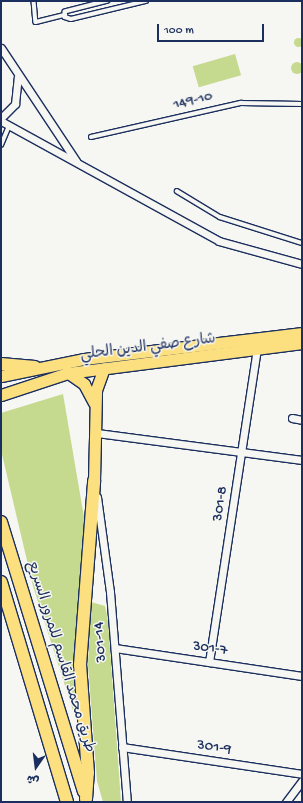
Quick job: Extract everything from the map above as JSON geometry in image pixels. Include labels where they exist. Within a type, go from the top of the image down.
[{"type":"highway","points":[[1,364],[35,367]]},
{"type":"highway","points":[[86,800],[88,773],[80,665],[94,481]]},
{"type":"highway","name":"طريق محمد القاسم للمرور السريع","points":[[1,522],[86,800]]},
{"type":"highway","points":[[1,582],[67,802]]},
{"type":"main road","name":"شارع صفي الدين الحلي","points":[[1,376],[35,367],[302,333]]},
{"type":"main road","name":"شارع صفي الدين الحلي","points":[[1,395],[68,373],[302,343]]},
{"type":"main road","points":[[35,367],[68,373],[84,384],[96,407]]},
{"type":"main road","points":[[94,481],[98,381],[104,368]]},
{"type":"street","points":[[1,48],[77,163]]},
{"type":"street","points":[[1,118],[15,104],[19,93],[18,75]]},
{"type":"street","points":[[1,121],[218,240],[302,264]]},
{"type":"street","name":"301-8","points":[[209,662],[243,451],[256,349]]},
{"type":"street","points":[[292,418],[302,420]]},
{"type":"street","points":[[97,433],[243,451],[302,460]]},
{"type":"street","name":"301-14","points":[[94,481],[115,648],[127,802]]},
{"type":"street","name":"301-7","points":[[115,648],[302,676]]},
{"type":"street","name":"301-9","points":[[122,747],[302,774]]},
{"type":"street","points":[[286,802],[302,781]]},
{"type":"lane","points":[[34,1],[36,22],[108,1]]},
{"type":"lane","points":[[64,15],[69,20],[130,3],[146,1]]},
{"type":"lane","name":"149-10","points":[[90,137],[241,103],[302,104]]},
{"type":"lane","points":[[1,144],[9,126]]},
{"type":"lane","points":[[177,191],[220,217],[302,243]]},
{"type":"green space","points":[[298,37],[303,42],[298,47],[293,42]]},
{"type":"green space","points":[[235,54],[241,75],[199,87],[193,66]]},
{"type":"green space","points":[[297,62],[301,64],[303,68],[301,72],[297,74],[293,72],[291,68],[293,64]]},
{"type":"green space","points":[[63,394],[87,535],[74,648],[76,720],[33,586],[1,450],[1,413]]},
{"type":"green space","points":[[91,602],[105,606],[108,621],[121,802],[103,802],[97,781],[88,665]]}]
